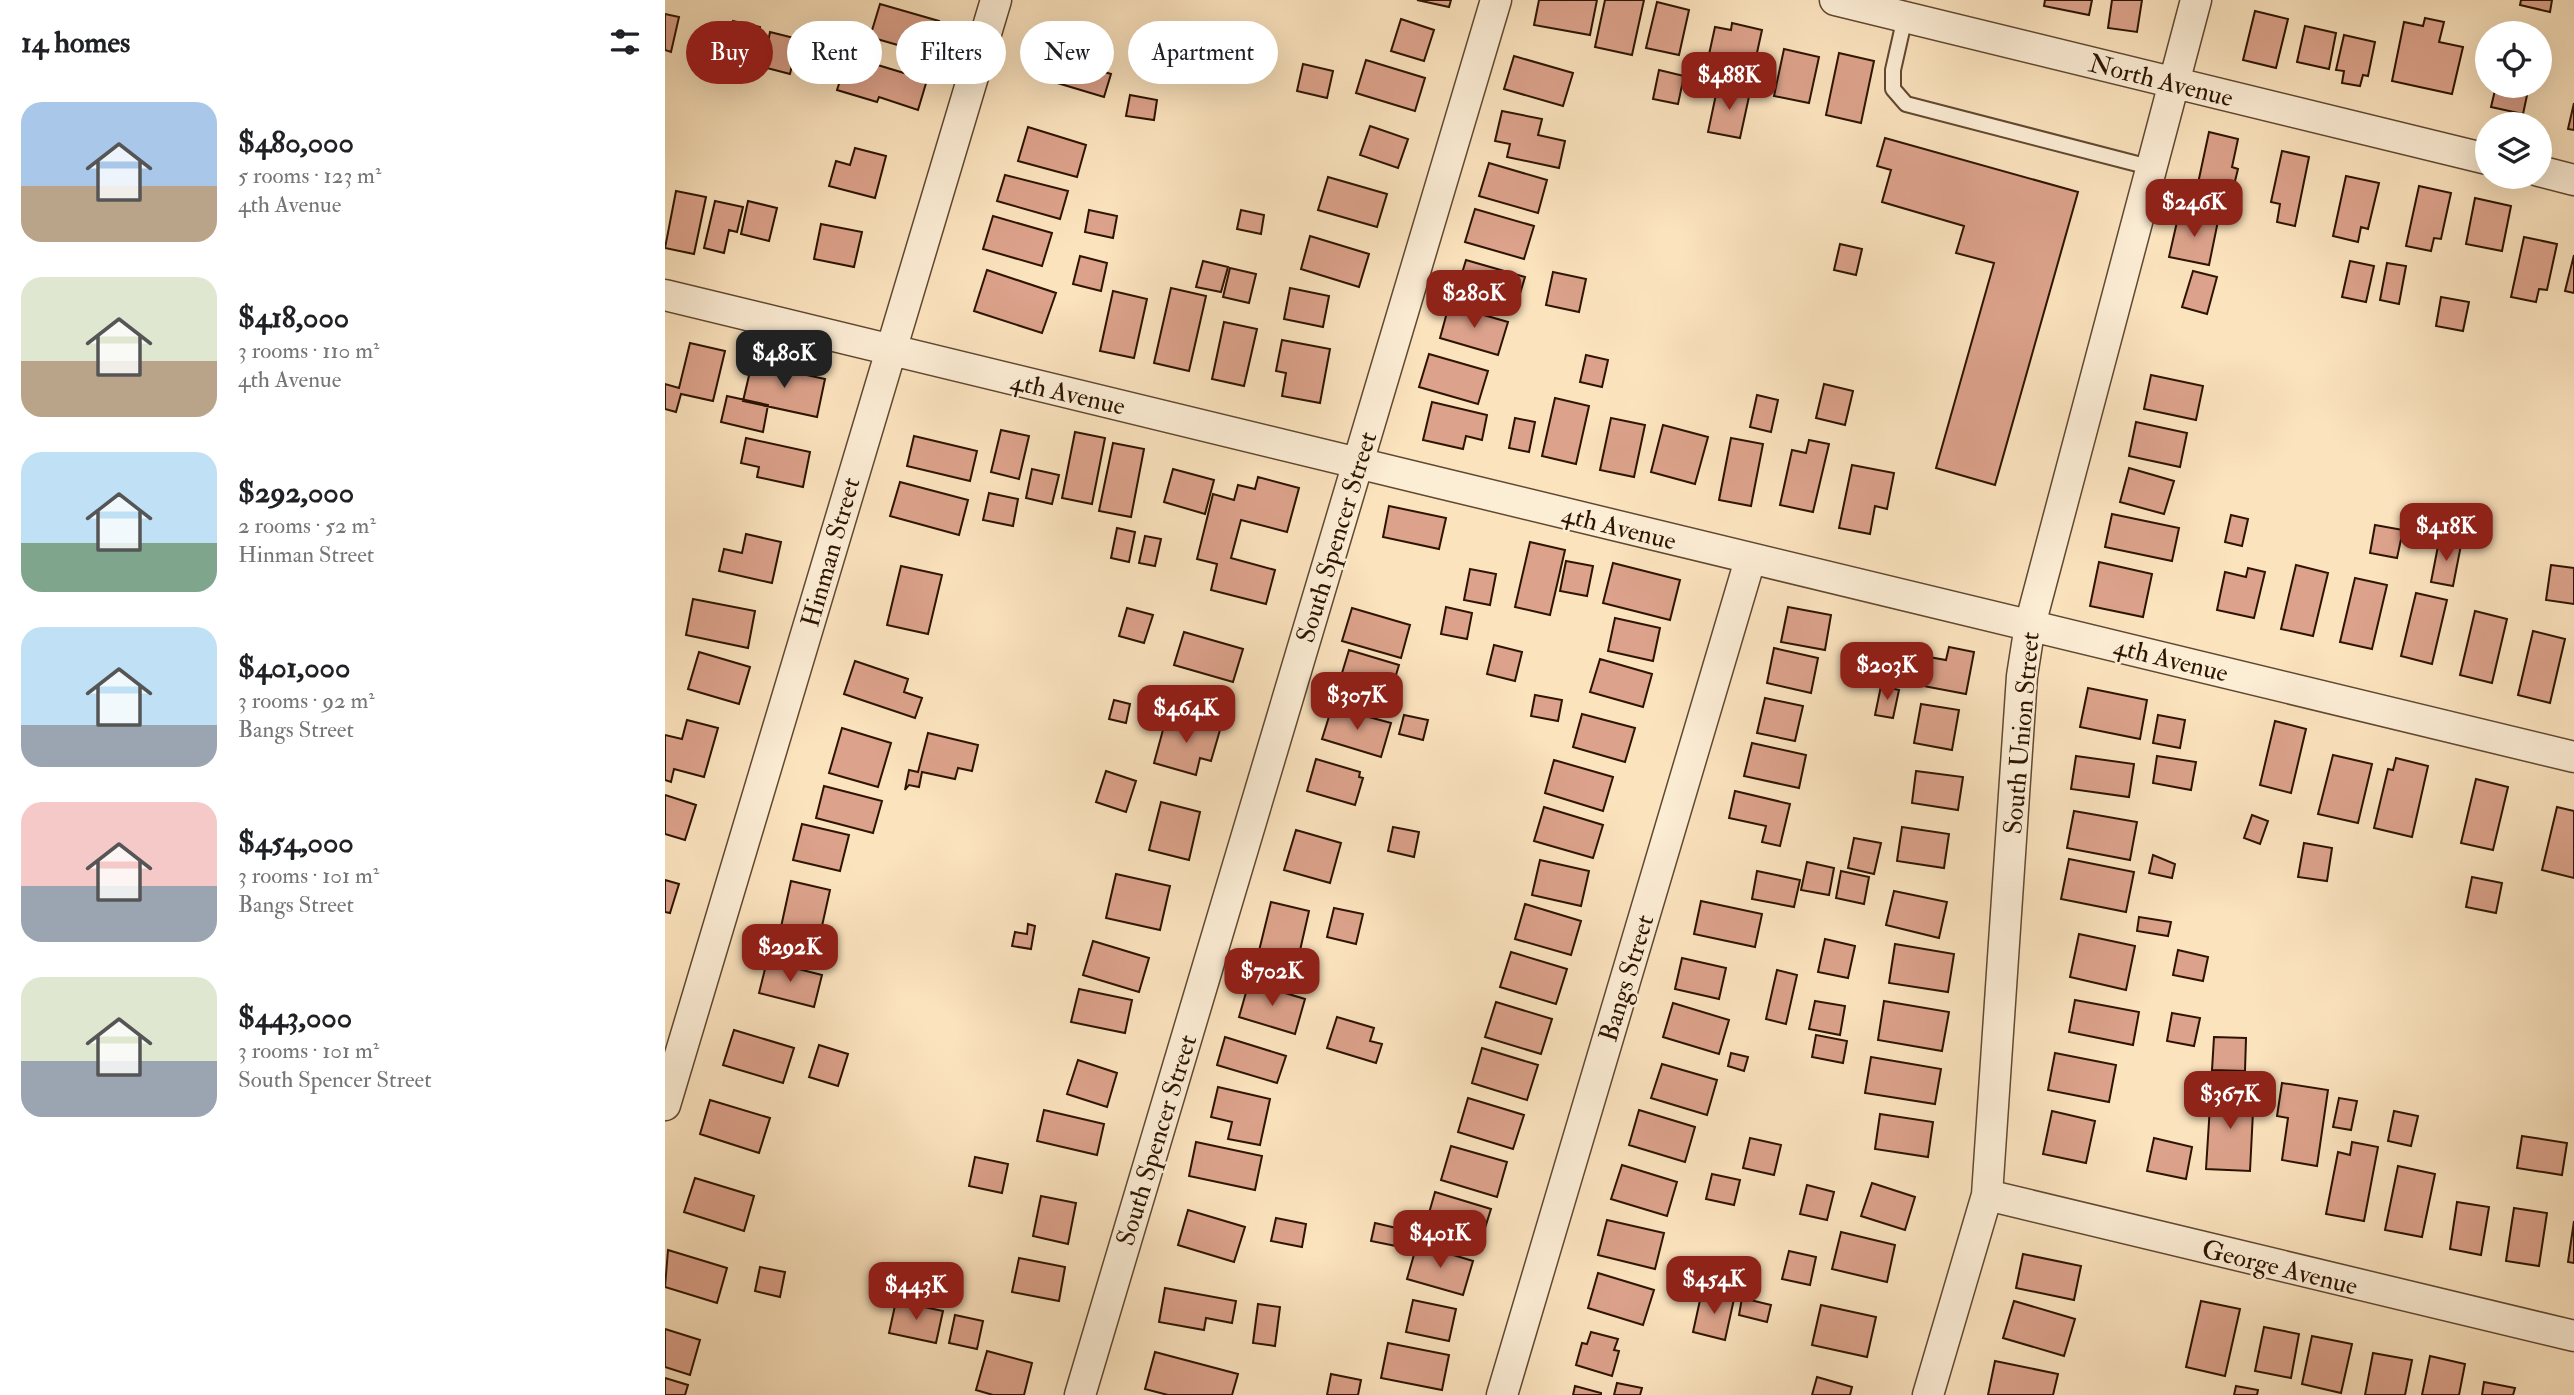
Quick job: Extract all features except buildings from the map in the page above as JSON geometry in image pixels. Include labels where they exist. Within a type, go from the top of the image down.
[{"type":"street","name":"Hinman Street","points":[[665,1105],[996,0]]},
{"type":"street","name":"South Spencer Street","points":[[1080,1395],[1496,0]]},
{"type":"street","name":"North Avenue","points":[[1835,0],[2475,156]]},
{"type":"street","name":"South Union Street","points":[[1928,1395],[1987,1195],[2022,676],[2030,625],[2196,0]]},
{"type":"street","points":[[2552,174],[2574,180]]},
{"type":"street","name":"4th Avenue","points":[[665,295],[1359,461],[1750,560],[2574,757]]},
{"type":"street","name":"Bangs Street","points":[[1501,1395],[1750,560]]},
{"type":"street","name":"George Avenue","points":[[1987,1195],[2574,1336]]},
{"type":"lane","points":[[1905,17],[1893,70],[1893,89],[1906,104],[2153,168]]}]
